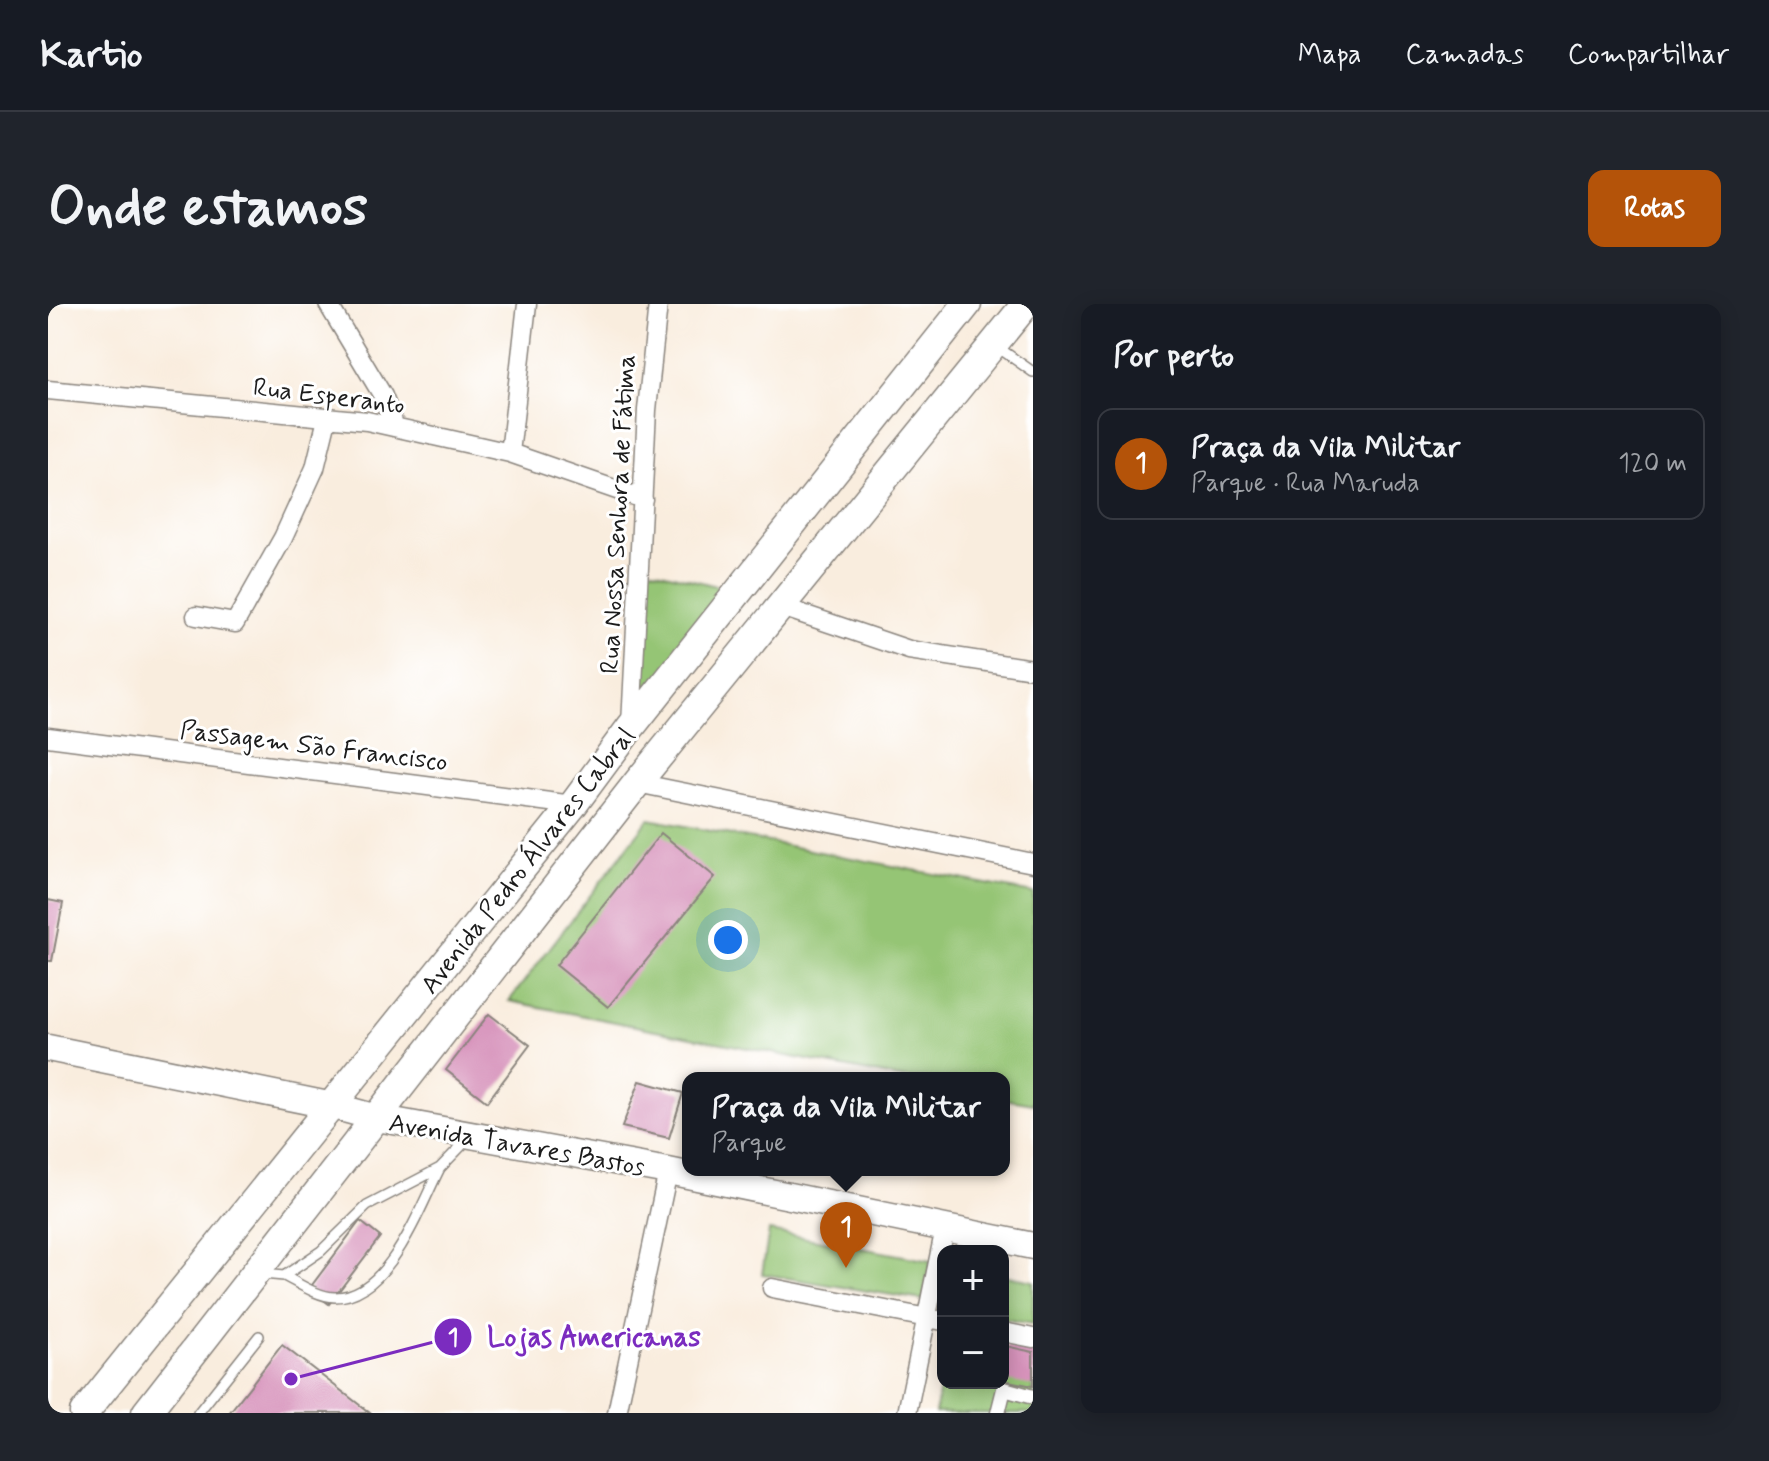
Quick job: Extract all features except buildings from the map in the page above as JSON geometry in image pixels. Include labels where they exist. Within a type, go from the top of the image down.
[{"type":"main road","name":"Avenida Pedro Álvares Cabral","points":[[84,1413],[573,805],[630,728],[967,304]]},
{"type":"main road","name":"Avenida Pedro Álvares Cabral","points":[[146,1413],[637,783],[1026,304]]},
{"type":"main road","name":"Avenida Tavares Bastos","points":[[48,1048],[333,1106],[377,1118],[682,1174]]},
{"type":"main road","name":"Avenida Tavares Bastos","points":[[692,1176],[1033,1246]]},
{"type":"street","points":[[328,304],[383,396],[395,427]]},
{"type":"street","points":[[510,453],[527,304]]},
{"type":"street","name":"Rua Nossa Senhora de Fátima","points":[[630,728],[647,410],[658,304]]},
{"type":"street","name":"Rua Esperanto","points":[[48,390],[367,421],[510,453],[643,499]]},
{"type":"street","points":[[196,616],[235,623],[283,538],[315,468],[327,419]]},
{"type":"street","points":[[779,606],[909,650],[1033,669]]},
{"type":"street","name":"Passagem São Francisco","points":[[48,737],[573,805]]},
{"type":"street","points":[[637,783],[1033,863]]},
{"type":"street","points":[[617,1413],[668,1171]]},
{"type":"street","points":[[907,1413],[935,1319],[945,1228]]},
{"type":"street","points":[[772,1288],[935,1319]]},
{"type":"street","points":[[1009,1333],[1033,1338]]},
{"type":"street","points":[[998,1413],[1004,1389],[1033,1397]]},
{"type":"lane","points":[[993,344],[1033,372]]},
{"type":"lane","points":[[255,1274],[284,1276],[334,1297],[363,1291],[397,1255],[440,1168],[471,1135]]},
{"type":"lane","points":[[284,1276],[321,1251],[367,1206],[440,1168]]},
{"type":"lane","points":[[198,1413],[259,1336]]},
{"type":"green space","points":[[646,568],[740,592],[630,728]]},
{"type":"green space","points":[[649,819],[1033,893],[1033,1104],[1010,1100],[1010,1072],[869,1072],[509,1001]]},
{"type":"green space","points":[[769,1231],[931,1261],[923,1300],[762,1274]]},
{"type":"green space","points":[[1009,1276],[1033,1281],[1033,1324],[1009,1320]]},
{"type":"green space","points":[[1009,1351],[1033,1357],[1033,1413],[935,1413],[940,1389],[1009,1389]]},
{"type":"place","name":"Praça da Vila Militar","points":[[846,1268]]},
{"type":"place","name":"Lojas Americanas","points":[[291,1379]]}]
